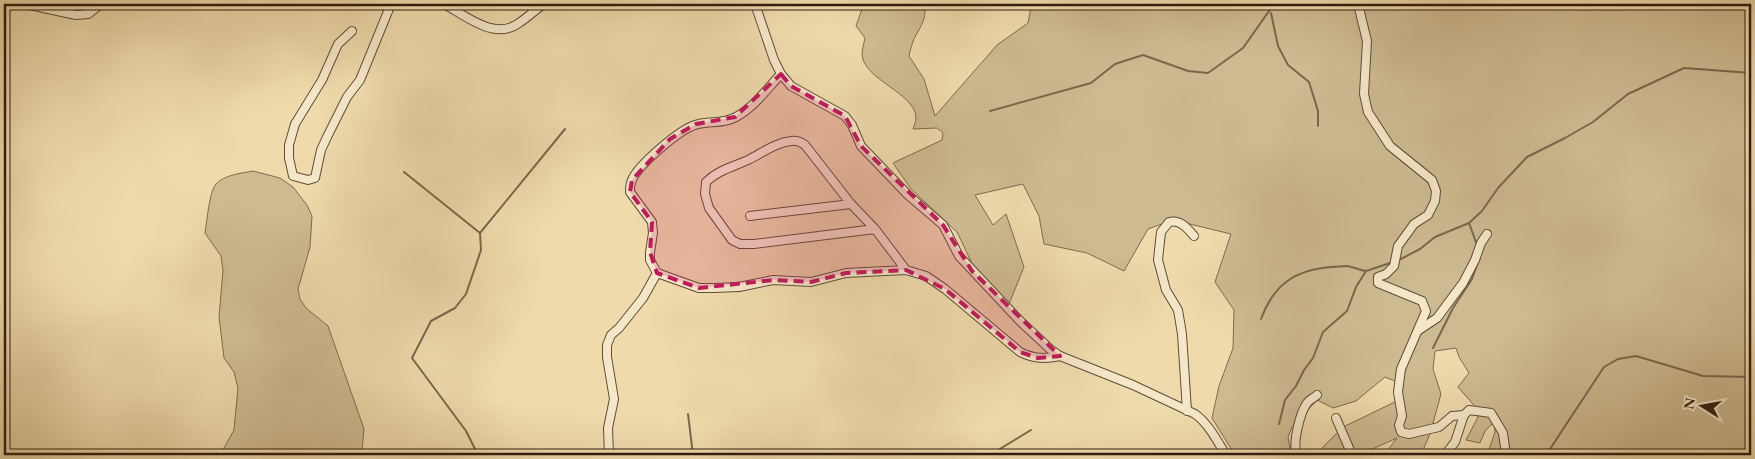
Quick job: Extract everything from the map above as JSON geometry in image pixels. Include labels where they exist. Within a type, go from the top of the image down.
[{"type":"street","points":[[4,8],[9,4],[15,4]]},
{"type":"street","points":[[25,4],[76,15],[88,14],[100,4]]},
{"type":"street","points":[[352,31],[338,44],[322,80],[295,124],[289,145],[289,158],[293,176],[308,180],[315,178],[321,150],[347,98],[360,80],[391,4]]},
{"type":"street","points":[[444,4],[494,30],[506,30],[518,24],[544,4]]},
{"type":"street","points":[[755,4],[780,74],[791,86],[845,116],[852,124],[861,146],[908,195],[943,225],[959,256],[1050,349],[1060,356],[1133,385],[1201,419],[1226,455]]},
{"type":"street","points":[[1358,4],[1367,41],[1364,94],[1368,112],[1390,146],[1432,180],[1436,191],[1435,201],[1428,215],[1414,224],[1398,246],[1395,253],[1394,266],[1386,274],[1378,277],[1378,283],[1422,301],[1426,311],[1401,369],[1398,392],[1402,416],[1399,425],[1401,432],[1409,434],[1439,427],[1452,416],[1464,415]]},
{"type":"street","points":[[780,74],[748,110],[725,122],[696,124],[689,127],[670,139],[638,170],[632,180],[630,192],[652,222],[653,233],[650,260],[657,273],[699,288],[714,288],[739,287],[773,280],[811,282],[846,273],[906,270],[926,276],[945,289],[1020,352],[1030,357],[1038,358],[1060,356]]},
{"type":"street","points":[[874,229],[754,244],[740,244],[732,240],[709,208],[704,194],[705,185],[709,178],[725,169],[775,146],[796,140],[800,141],[805,145],[851,204],[874,229],[906,270]]},
{"type":"street","points":[[750,216],[851,204]]},
{"type":"street","points":[[1187,411],[1182,334],[1178,310],[1166,290],[1158,260],[1161,232],[1169,222],[1175,220],[1185,226],[1194,236]]},
{"type":"street","points":[[1419,330],[1437,318],[1463,283],[1487,234]]},
{"type":"street","points":[[609,455],[608,428],[614,399],[607,345],[611,334],[619,328],[643,298],[657,273]]},
{"type":"street","points":[[1297,455],[1295,436],[1307,403],[1317,395]]},
{"type":"street","points":[[1445,455],[1455,442],[1464,415],[1469,410],[1491,413],[1503,433],[1506,455]]},
{"type":"street","points":[[1336,418],[1352,455]]},
{"type":"highlighted area","points":[[781,74],[791,86],[845,116],[861,146],[943,225],[972,271],[1060,356],[1038,358],[1020,352],[945,289],[906,270],[846,273],[811,282],[773,280],[699,288],[657,273],[650,252],[652,222],[630,192],[632,180],[670,139],[696,124],[735,117]]},
{"type":"shaded area","points":[[860,4],[923,4],[925,9],[924,18],[914,39],[909,56],[924,79],[935,116],[997,45],[1028,23],[1031,7],[1036,4],[1751,4],[1751,455],[1487,455],[1495,432],[1494,422],[1485,431],[1480,443],[1466,440],[1479,411],[1458,387],[1469,373],[1456,348],[1435,351],[1433,369],[1441,394],[1430,434],[1423,450],[1418,455],[1384,455],[1397,438],[1359,455],[1319,455],[1318,452],[1343,427],[1395,402],[1399,392],[1397,382],[1385,377],[1356,401],[1333,408],[1317,400],[1292,427],[1288,437],[1290,448],[1308,452],[1311,455],[1235,455],[1212,418],[1219,386],[1233,348],[1234,310],[1215,282],[1231,234],[1173,220],[1148,229],[1124,271],[1087,253],[1044,244],[1039,216],[1023,184],[975,195],[993,225],[1006,214],[1024,267],[1009,304],[976,272],[957,232],[911,189],[893,163],[942,140],[943,133],[937,128],[913,129],[916,118],[914,109],[908,101],[871,71],[865,63],[862,54],[865,38],[856,26],[862,9]]},
{"type":"shaded area","points":[[253,171],[280,178],[293,187],[307,205],[312,216],[310,247],[298,289],[300,299],[306,308],[328,326],[364,429],[362,451],[357,455],[220,455],[234,430],[238,388],[234,372],[224,358],[219,317],[223,270],[221,256],[205,233],[210,200],[216,184],[228,176]]},
{"type":"waterway","points":[[990,111],[1091,83],[1115,64],[1143,55],[1188,71],[1208,73],[1243,48],[1274,4]]},
{"type":"waterway","points":[[1271,13],[1278,46],[1288,65],[1309,82],[1318,111],[1318,126]]},
{"type":"waterway","points":[[1397,261],[1420,249],[1435,237],[1469,223],[1482,211],[1498,188],[1527,157],[1593,122],[1628,94],[1684,68],[1751,73]]},
{"type":"waterway","points":[[480,233],[565,129]]},
{"type":"waterway","points":[[404,172],[480,233],[481,250],[466,294],[455,308],[431,321],[412,358],[466,431],[478,455]]},
{"type":"waterway","points":[[1469,223],[1477,245]]},
{"type":"waterway","points":[[1433,348],[1453,308],[1472,279],[1480,257]]},
{"type":"waterway","points":[[1279,424],[1285,400],[1313,358],[1323,332],[1347,311],[1356,287],[1366,271],[1393,262]]},
{"type":"waterway","points":[[1261,319],[1266,307],[1279,288],[1296,276],[1307,271],[1343,266],[1366,271]]},
{"type":"waterway","points":[[1546,455],[1604,367],[1618,359],[1636,356],[1703,376],[1751,377]]},
{"type":"waterway","points":[[688,414],[693,455]]},
{"type":"waterway","points":[[990,455],[1031,430]]}]
